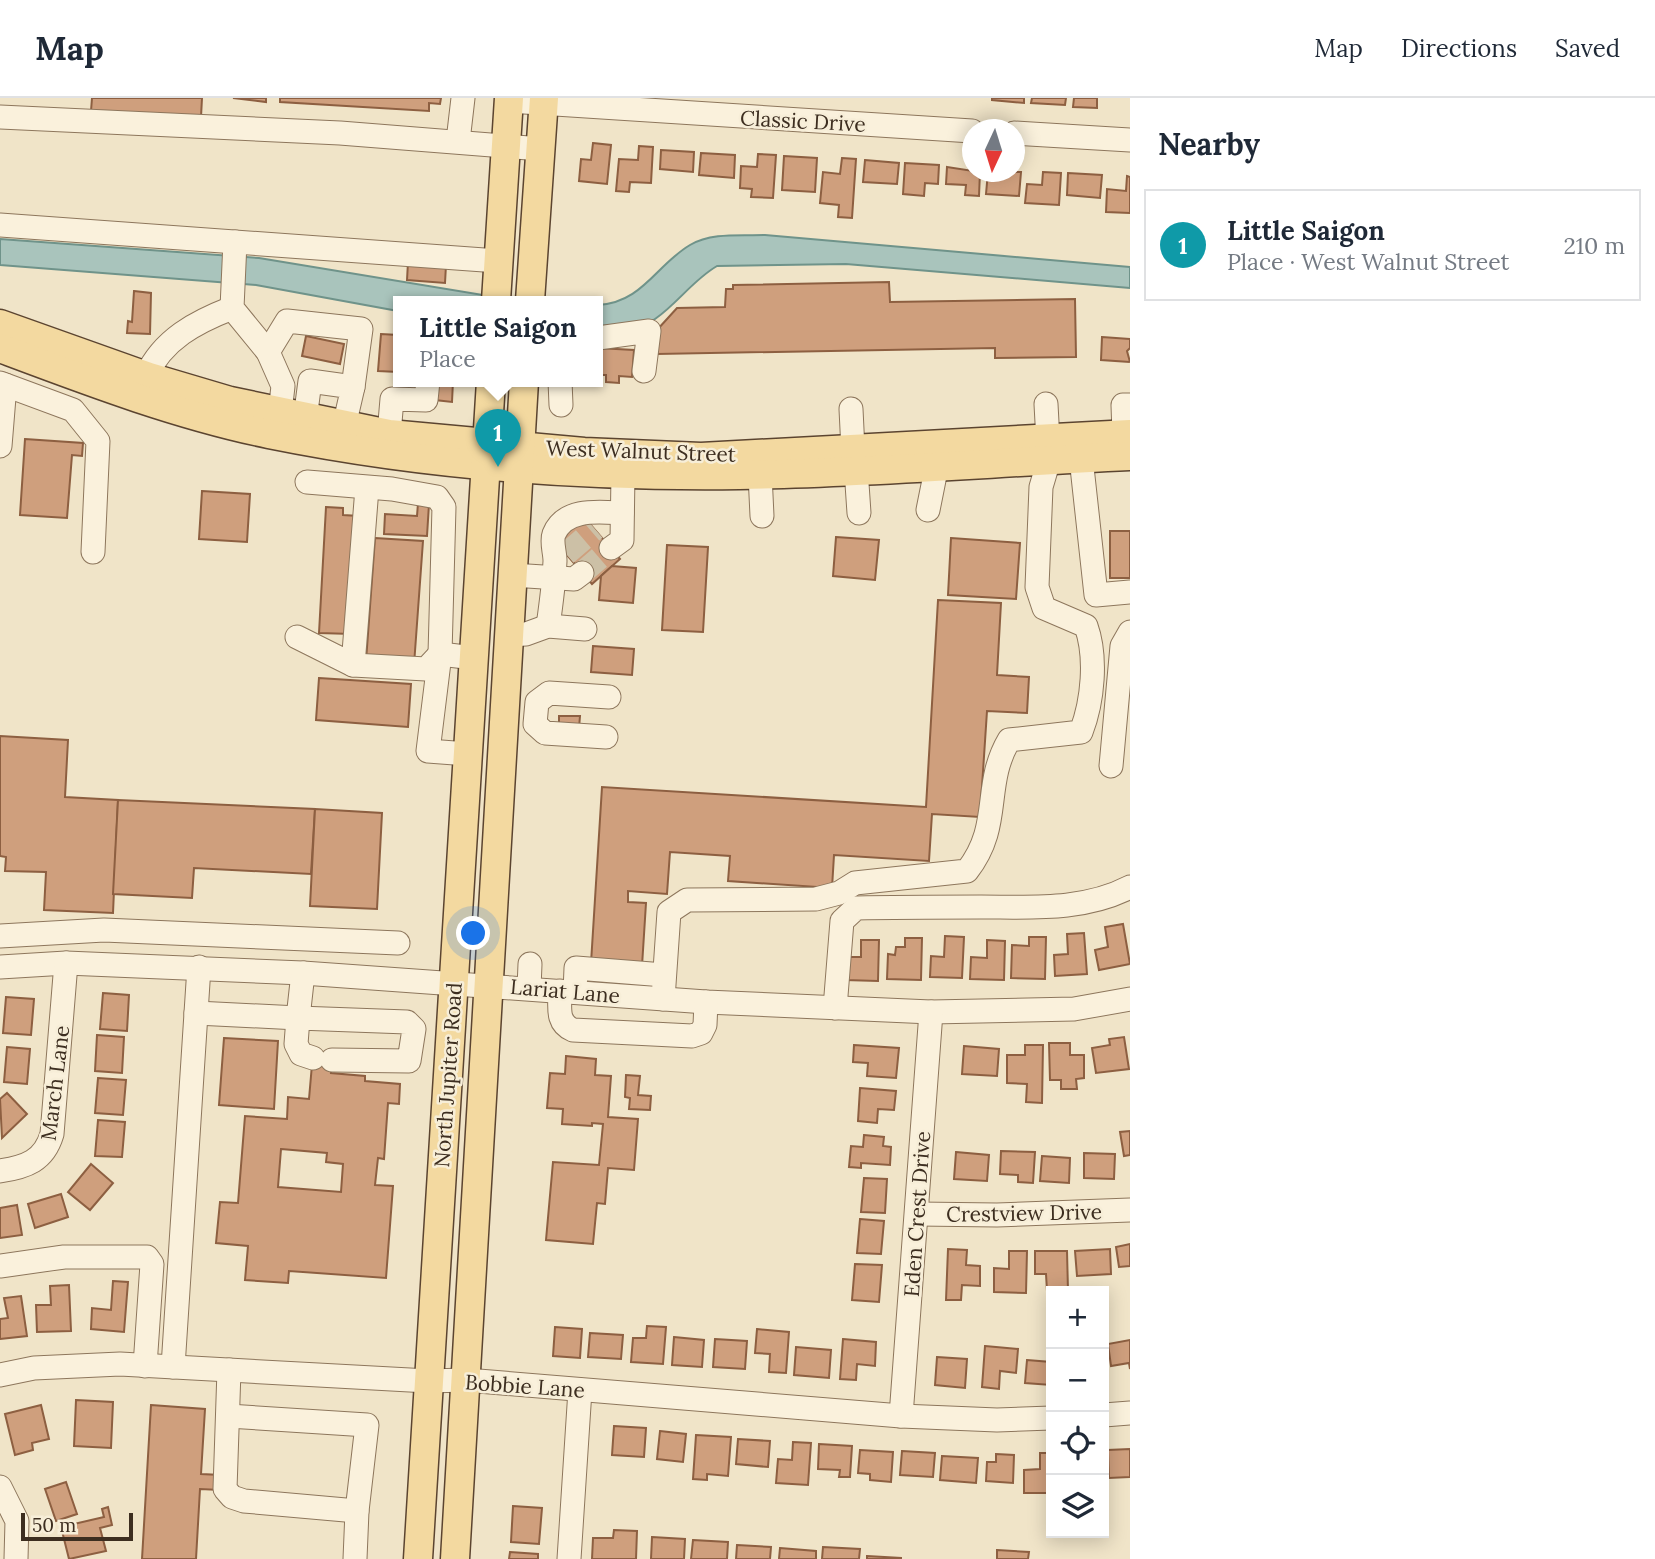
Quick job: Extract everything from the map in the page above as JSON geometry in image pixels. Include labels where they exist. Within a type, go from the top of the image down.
[{"type":"main road","points":[[496,296],[508,100]]},
{"type":"main road","points":[[530,296],[544,101]]},
{"type":"main road","points":[[6,337],[93,382],[135,384],[146,388]]},
{"type":"main road","name":"West Walnut Street","points":[[6,337],[267,434],[360,449],[392,444]]},
{"type":"main road","name":"North Jupiter Road","points":[[418,1559],[491,387]]},
{"type":"main road","name":"North Jupiter Road","points":[[455,1559],[524,387]]},
{"type":"main road","name":"West Walnut Street","points":[[146,388],[234,402],[344,426],[392,444],[519,456],[855,459],[1128,441]]},
{"type":"main road","name":"West Walnut Street","points":[[1049,448],[1081,458],[1128,441]]},
{"type":"main road","name":"West Walnut Street","points":[[519,456],[623,474],[764,474],[855,459]]},
{"type":"main road","points":[[468,754],[501,756]]},
{"type":"street","points":[[458,141],[463,98]]},
{"type":"street","name":"Classic Drive","points":[[508,100],[962,130]]},
{"type":"street","points":[[0,117],[458,141],[541,149]]},
{"type":"street","points":[[1025,134],[1130,140]]},
{"type":"street","points":[[0,225],[498,264]]},
{"type":"street","points":[[235,245],[232,300],[268,352],[293,416]]},
{"type":"street","points":[[146,388],[173,338],[232,300]]},
{"type":"street","points":[[268,352],[287,321],[361,329],[353,387],[344,426]]},
{"type":"street","points":[[603,337],[649,331],[644,371]]},
{"type":"street","points":[[0,446],[6,337]]},
{"type":"street","points":[[279,378],[353,387]]},
{"type":"street","points":[[293,416],[310,381]]},
{"type":"street","points":[[73,410],[93,382]]},
{"type":"street","points":[[2,384],[73,410],[99,441],[93,552]]},
{"type":"street","points":[[392,489],[392,399],[426,400],[427,387]]},
{"type":"street","points":[[560,387],[561,405]]},
{"type":"street","points":[[663,999],[669,912],[687,900],[816,898],[839,893],[855,883],[967,871],[982,851],[989,828],[997,760],[1009,740],[1081,732],[1088,713],[1092,644],[1086,626],[1044,608],[1037,587],[1041,487],[1049,448],[1046,404]]},
{"type":"street","points":[[1128,441],[1123,405],[1130,405]]},
{"type":"street","points":[[850,410],[859,513]]},
{"type":"street","points":[[354,665],[360,449]]},
{"type":"street","points":[[928,510],[941,454]]},
{"type":"street","points":[[1081,458],[1096,595],[1130,592]]},
{"type":"street","points":[[611,548],[622,540],[618,513],[623,474]]},
{"type":"street","points":[[762,516],[764,474]]},
{"type":"street","points":[[307,482],[392,489],[437,497],[444,508],[440,654],[428,751],[468,754]]},
{"type":"street","points":[[548,626],[558,565],[554,535],[567,519],[590,511],[618,513]]},
{"type":"street","points":[[594,529],[618,513]]},
{"type":"street","points":[[512,575],[558,565]]},
{"type":"street","points":[[558,565],[574,579],[582,573]]},
{"type":"street","points":[[442,569],[479,572]]},
{"type":"street","points":[[509,635],[526,634],[548,626],[585,629]]},
{"type":"street","points":[[1111,766],[1122,646],[1130,632]]},
{"type":"street","points":[[297,637],[354,665],[426,669],[440,654]]},
{"type":"street","points":[[440,654],[474,658]]},
{"type":"street","points":[[606,737],[545,733],[535,724],[537,702],[549,693],[609,696]]},
{"type":"street","points":[[835,1008],[842,921],[856,908],[1046,907],[1110,898],[1130,887]]},
{"type":"street","points":[[0,936],[104,930],[398,943]]},
{"type":"street","name":"Lariat Lane","points":[[0,967],[66,963],[303,972],[706,1002],[930,1012],[1074,1009],[1130,999]]},
{"type":"street","name":"March Lane","points":[[0,1171],[34,1162],[47,1150],[50,1142],[66,963]]},
{"type":"street","points":[[529,988],[530,964]]},
{"type":"street","points":[[173,1367],[199,968]]},
{"type":"street","points":[[664,975],[576,968],[560,1020],[565,1027],[573,1030],[692,1036],[701,1033],[705,1025],[706,1002]]},
{"type":"street","points":[[196,1013],[298,1018],[407,1022],[414,1029],[409,1060],[322,1059],[301,1054],[296,1044],[298,1018],[303,972]]},
{"type":"street","name":"Eden Crest Drive","points":[[901,1416],[918,1214],[930,1012]]},
{"type":"street","name":"Crestview Drive","points":[[918,1214],[997,1216],[1130,1210]]},
{"type":"street","points":[[0,1266],[64,1257],[147,1257],[152,1264],[145,1366]]},
{"type":"street","name":"Bobbie Lane","points":[[0,1375],[75,1364],[173,1367],[428,1381],[466,1380],[901,1416],[997,1420],[1046,1418]]},
{"type":"street","points":[[229,1370],[225,1489],[232,1496],[244,1501],[357,1511]]},
{"type":"street","points":[[569,1559],[580,1390]]},
{"type":"street","points":[[1109,1415],[1130,1413]]},
{"type":"street","points":[[228,1416],[367,1425],[357,1511],[355,1559]]},
{"type":"street","points":[[0,1489],[17,1521],[16,1559]]},
{"type":"water","points":[[765,235],[1130,267],[1130,288],[846,264],[717,266],[649,323],[603,333],[603,304],[626,298],[690,245],[717,236]]},
{"type":"water","points":[[0,239],[259,258],[489,296],[393,296],[393,310],[256,285],[0,265]]},
{"type":"building","points":[[92,98],[202,98],[201,117],[91,111]]},
{"type":"building","points":[[233,98],[266,98],[266,102]]},
{"type":"building","points":[[280,98],[441,98],[440,104],[429,103],[429,111],[280,102]]},
{"type":"building","points":[[1024,98],[1024,103],[992,100]]},
{"type":"building","points":[[1032,98],[1066,98],[1065,105],[1031,103]]},
{"type":"building","points":[[1074,98],[1097,98],[1097,108],[1073,107]]},
{"type":"building","points":[[593,143],[611,145],[607,184],[579,181],[581,159],[591,160]]},
{"type":"building","points":[[639,146],[653,147],[651,183],[630,182],[629,192],[616,191],[619,159],[638,160]]},
{"type":"building","points":[[661,150],[694,152],[693,172],[660,169]]},
{"type":"building","points":[[701,153],[735,155],[734,178],[699,175]]},
{"type":"building","points":[[758,154],[776,155],[773,198],[751,197],[752,189],[740,188],[741,166],[757,167]]},
{"type":"building","points":[[784,156],[817,158],[815,192],[782,190]]},
{"type":"building","points":[[842,158],[856,159],[852,218],[838,217],[839,205],[820,203],[823,172],[840,174]]},
{"type":"building","points":[[865,160],[899,163],[897,184],[863,182]]},
{"type":"building","points":[[905,163],[939,165],[938,184],[925,183],[924,196],[903,194]]},
{"type":"building","points":[[947,167],[962,169],[962,182],[980,182],[979,196],[965,195],[966,185],[946,184]]},
{"type":"building","points":[[1043,172],[1061,173],[1059,205],[1025,203],[1027,184],[1042,185]]},
{"type":"building","points":[[1068,173],[1102,175],[1100,198],[1067,195]]},
{"type":"building","points":[[1127,176],[1130,177],[1130,213],[1106,212],[1107,189],[1126,191]]},
{"type":"building","points":[[987,182],[1020,182],[1019,196],[986,194]]},
{"type":"building","points":[[408,262],[446,265],[445,283],[407,280]]},
{"type":"building","points":[[889,282],[890,302],[1075,299],[1076,357],[995,358],[995,348],[657,354],[657,330],[677,308],[725,307],[726,289],[733,289],[733,285]]},
{"type":"building","points":[[134,291],[151,293],[150,334],[127,333],[128,321],[132,322]]},
{"type":"building","points":[[381,334],[393,335],[393,372],[378,371]]},
{"type":"building","points":[[306,336],[344,344],[340,364],[302,356]]},
{"type":"building","points":[[1102,337],[1130,339],[1130,348],[1127,351],[1130,362],[1101,360]]},
{"type":"building","points":[[603,348],[634,350],[632,377],[619,376],[619,383],[606,382],[606,375],[603,375]]},
{"type":"building","points":[[436,387],[453,387],[452,402],[435,400]]},
{"type":"building","points":[[25,439],[83,443],[82,456],[72,455],[67,518],[20,515]]},
{"type":"building","points":[[202,491],[250,494],[247,542],[199,539]]},
{"type":"building","points":[[418,503],[429,504],[427,536],[384,534],[385,514],[417,516]]},
{"type":"building","points":[[326,507],[343,508],[343,515],[359,516],[352,634],[319,633]]},
{"type":"building","points":[[583,516],[620,559],[592,584],[555,541]]},
{"type":"building","points":[[1110,531],[1130,531],[1130,578],[1110,578]]},
{"type":"building","points":[[836,537],[879,540],[875,580],[833,576]]},
{"type":"building","points":[[375,538],[423,541],[414,665],[366,661]]},
{"type":"building","points":[[951,538],[1020,543],[1016,599],[948,595]]},
{"type":"building","points":[[667,545],[708,547],[703,632],[662,630]]},
{"type":"building","points":[[612,566],[636,568],[633,603],[599,600],[601,576]]},
{"type":"building","points":[[938,600],[1001,603],[997,675],[1029,677],[1027,713],[987,711],[980,817],[932,814],[929,861],[834,855],[832,888],[728,881],[730,856],[670,852],[667,894],[628,891],[628,902],[646,903],[642,966],[591,963],[602,787],[926,807]]},
{"type":"building","points":[[593,646],[634,649],[632,675],[591,672]]},
{"type":"building","points":[[319,678],[411,684],[408,727],[316,720]]},
{"type":"building","points":[[559,716],[580,716],[579,728],[559,727]]},
{"type":"building","points":[[0,736],[68,740],[65,797],[118,800],[113,913],[44,910],[46,872],[5,871],[6,857],[0,856]]},
{"type":"building","points":[[118,800],[315,809],[311,874],[194,868],[192,898],[113,894]]},
{"type":"building","points":[[315,809],[382,813],[377,909],[310,906]]},
{"type":"building","points":[[1123,924],[1130,964],[1099,970],[1095,950],[1108,947],[1105,927]]},
{"type":"building","points":[[1084,933],[1087,974],[1055,976],[1054,955],[1068,954],[1067,934]]},
{"type":"building","points":[[945,936],[964,937],[962,978],[930,977],[931,956],[944,957]]},
{"type":"building","points":[[1029,937],[1046,937],[1045,979],[1011,978],[1012,945],[1029,946]]},
{"type":"building","points":[[905,938],[922,938],[921,980],[887,979],[888,954],[895,955],[896,947],[905,947]]},
{"type":"building","points":[[861,940],[879,940],[878,981],[845,980],[846,957],[861,957]]},
{"type":"building","points":[[987,940],[1005,941],[1004,980],[970,979],[971,957],[987,958]]},
{"type":"building","points":[[103,993],[129,995],[127,1031],[100,1029]]},
{"type":"building","points":[[6,997],[34,999],[31,1035],[3,1033]]},
{"type":"building","points":[[97,1035],[124,1037],[122,1073],[95,1071]]},
{"type":"building","points":[[1124,1037],[1129,1069],[1096,1073],[1092,1048],[1110,1045],[1109,1039]]},
{"type":"building","points":[[224,1038],[278,1041],[274,1109],[219,1105]]},
{"type":"building","points":[[1049,1043],[1070,1043],[1070,1055],[1084,1055],[1084,1078],[1076,1079],[1077,1089],[1061,1089],[1061,1080],[1050,1080]]},
{"type":"building","points":[[854,1045],[899,1048],[896,1078],[867,1076],[868,1063],[853,1062]]},
{"type":"building","points":[[1025,1045],[1043,1045],[1042,1103],[1026,1102],[1027,1084],[1007,1083],[1007,1055],[1025,1055]]},
{"type":"building","points":[[964,1046],[999,1049],[997,1076],[962,1074]]},
{"type":"building","points":[[7,1047],[30,1049],[27,1084],[4,1082]]},
{"type":"building","points":[[313,1053],[333,1055],[331,1073],[365,1076],[365,1081],[400,1084],[399,1104],[388,1103],[384,1159],[378,1158],[375,1185],[393,1186],[386,1278],[289,1271],[288,1283],[245,1280],[248,1246],[216,1243],[220,1202],[238,1203],[245,1116],[287,1119],[288,1097],[309,1099]],"holes":[[[281,1149],[327,1153],[326,1162],[343,1164],[341,1192],[278,1187]]]},
{"type":"building","points":[[566,1056],[596,1059],[595,1075],[611,1076],[608,1117],[638,1119],[634,1170],[608,1168],[605,1204],[597,1203],[593,1244],[546,1240],[553,1162],[599,1165],[603,1124],[562,1124],[563,1109],[547,1108],[550,1073],[565,1074]]},
{"type":"building","points":[[626,1075],[640,1076],[638,1095],[651,1096],[650,1110],[629,1109],[630,1098],[625,1097]]},
{"type":"building","points":[[98,1078],[126,1080],[123,1115],[95,1113]]},
{"type":"building","points":[[860,1088],[896,1091],[894,1110],[878,1109],[877,1123],[858,1121]]},
{"type":"building","points":[[7,1093],[27,1114],[2,1138],[0,1099]]},
{"type":"building","points":[[98,1120],[125,1122],[122,1157],[95,1156]]},
{"type":"building","points":[[1130,1131],[1130,1155],[1124,1156],[1120,1132]]},
{"type":"building","points":[[864,1135],[884,1137],[883,1146],[891,1147],[890,1165],[861,1163],[861,1168],[849,1167],[851,1146],[863,1147]]},
{"type":"building","points":[[1001,1151],[1035,1152],[1033,1183],[1018,1182],[1018,1175],[1000,1174]]},
{"type":"building","points":[[956,1152],[989,1155],[987,1181],[954,1179]]},
{"type":"building","points":[[1084,1153],[1115,1154],[1114,1179],[1084,1178]]},
{"type":"building","points":[[1042,1156],[1070,1158],[1069,1183],[1040,1181]]},
{"type":"building","points":[[91,1164],[113,1183],[90,1210],[68,1192]]},
{"type":"building","points":[[864,1178],[887,1179],[885,1213],[861,1212]]},
{"type":"building","points":[[61,1194],[68,1217],[35,1228],[28,1204]]},
{"type":"building","points":[[17,1205],[22,1235],[0,1238],[0,1208]]},
{"type":"building","points":[[860,1219],[884,1221],[881,1254],[857,1253]]},
{"type":"building","points":[[1130,1244],[1130,1266],[1119,1267],[1116,1247]]},
{"type":"building","points":[[948,1249],[967,1250],[966,1265],[980,1266],[980,1286],[962,1285],[961,1300],[946,1300]]},
{"type":"building","points":[[1110,1249],[1111,1274],[1077,1276],[1075,1251]]},
{"type":"building","points":[[1009,1251],[1027,1251],[1026,1293],[994,1292],[994,1268],[1009,1269]]},
{"type":"building","points":[[1035,1251],[1067,1251],[1068,1286],[1047,1286],[1046,1274],[1035,1274]]},
{"type":"building","points":[[855,1264],[882,1265],[879,1302],[852,1300]]},
{"type":"building","points":[[113,1281],[128,1282],[124,1332],[91,1329],[92,1308],[111,1310]]},
{"type":"building","points":[[69,1285],[71,1331],[37,1332],[36,1305],[51,1305],[50,1286]]},
{"type":"building","points":[[21,1296],[27,1336],[0,1339],[0,1319],[8,1318],[4,1298]]},
{"type":"building","points":[[647,1326],[666,1327],[663,1364],[631,1362],[633,1338],[646,1338]]},
{"type":"building","points":[[555,1327],[582,1329],[580,1358],[553,1356]]},
{"type":"building","points":[[757,1329],[789,1332],[786,1373],[769,1372],[770,1354],[755,1353]]},
{"type":"building","points":[[590,1333],[623,1335],[621,1359],[588,1357]]},
{"type":"building","points":[[674,1337],[704,1340],[702,1367],[672,1365]]},
{"type":"building","points":[[715,1339],[747,1341],[745,1369],[713,1367]]},
{"type":"building","points":[[843,1339],[876,1342],[875,1366],[857,1364],[856,1380],[840,1379]]},
{"type":"building","points":[[1130,1340],[1130,1369],[1129,1363],[1111,1366],[1109,1344]]},
{"type":"building","points":[[985,1346],[1018,1349],[1016,1373],[1000,1371],[999,1389],[982,1387]]},
{"type":"building","points":[[796,1347],[831,1350],[829,1378],[794,1375]]},
{"type":"building","points":[[937,1357],[967,1359],[965,1388],[935,1385]]},
{"type":"building","points":[[1027,1360],[1046,1362],[1046,1385],[1025,1383]]},
{"type":"building","points":[[76,1400],[113,1402],[111,1448],[74,1446]]},
{"type":"building","points":[[41,1405],[49,1439],[32,1443],[33,1450],[15,1455],[5,1414]]},
{"type":"building","points":[[151,1405],[205,1409],[201,1474],[221,1475],[220,1490],[200,1489],[196,1559],[142,1559]]},
{"type":"building","points":[[614,1426],[646,1428],[644,1457],[612,1455]]},
{"type":"building","points":[[660,1431],[686,1434],[683,1462],[657,1459]]},
{"type":"building","points":[[696,1435],[731,1437],[728,1476],[707,1474],[707,1480],[693,1479]]},
{"type":"building","points":[[738,1439],[770,1441],[768,1467],[736,1464]]},
{"type":"building","points":[[793,1442],[811,1443],[808,1485],[776,1483],[778,1459],[792,1460]]},
{"type":"building","points":[[819,1444],[852,1446],[850,1477],[839,1477],[840,1470],[818,1469]]},
{"type":"building","points":[[1130,1449],[1130,1477],[1109,1478],[1109,1450]]},
{"type":"building","points":[[860,1450],[893,1452],[891,1482],[870,1480],[870,1474],[858,1473]]},
{"type":"building","points":[[902,1451],[935,1453],[933,1477],[900,1475]]},
{"type":"building","points":[[1040,1453],[1046,1453],[1046,1493],[1024,1493],[1024,1470],[1040,1469]]},
{"type":"building","points":[[996,1454],[1014,1455],[1013,1483],[986,1481],[987,1462],[996,1462]]},
{"type":"building","points":[[942,1456],[978,1458],[976,1483],[940,1480]]},
{"type":"building","points":[[66,1482],[77,1514],[56,1521],[45,1489]]},
{"type":"building","points":[[513,1506],[542,1508],[539,1544],[511,1542]]},
{"type":"building","points":[[108,1507],[112,1525],[100,1528],[106,1551],[69,1559],[61,1527],[104,1517],[102,1509]]},
{"type":"building","points":[[614,1530],[637,1531],[636,1559],[592,1559],[593,1538],[613,1538]]},
{"type":"building","points":[[652,1537],[685,1539],[684,1559],[651,1559]]},
{"type":"building","points":[[693,1540],[728,1542],[727,1559],[691,1559]]},
{"type":"building","points":[[737,1545],[771,1547],[770,1559],[736,1559]]},
{"type":"building","points":[[823,1547],[860,1549],[859,1559],[822,1559]]},
{"type":"building","points":[[780,1548],[816,1551],[816,1559],[779,1559]]},
{"type":"building","points":[[997,1550],[1029,1552],[1028,1559],[997,1559]]},
{"type":"building","points":[[510,1552],[538,1554],[538,1559],[509,1559]]},
{"type":"building","points":[[867,1556],[901,1558],[901,1559],[867,1559]]},
{"type":"tunnel","points":[[566,554],[595,529]]},
{"type":"tunnel","points":[[582,573],[611,548]]},
{"type":"place","name":"Little Saigon","points":[[498,467]]}]
